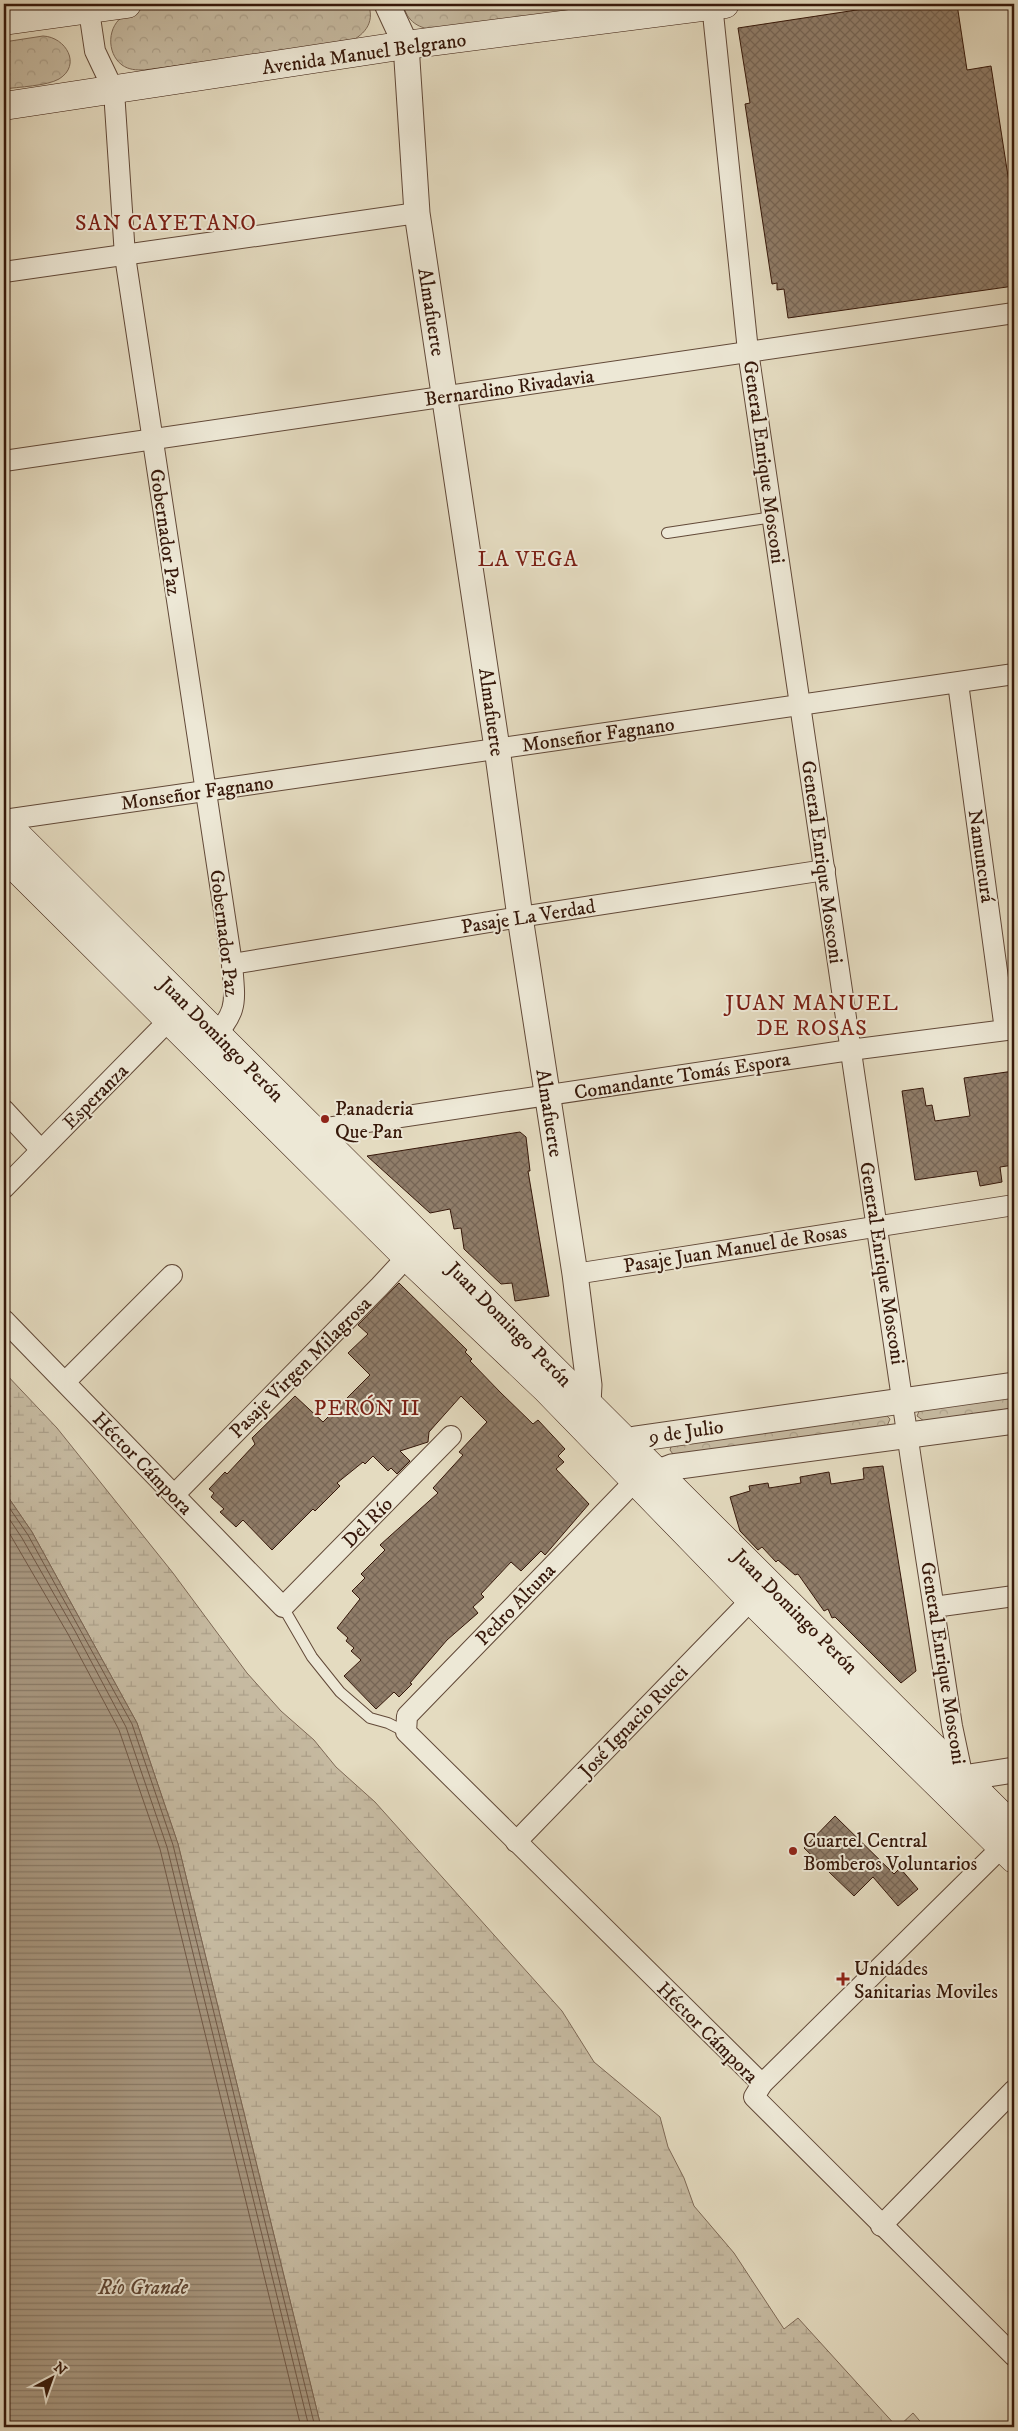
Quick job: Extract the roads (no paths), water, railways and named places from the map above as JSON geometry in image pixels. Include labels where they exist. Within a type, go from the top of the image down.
[{"type":"main road","points":[[4,21],[88,7],[127,4]]},
{"type":"main road","name":"Avenida Manuel Belgrano","points":[[4,106],[114,91],[406,45],[717,4]]},
{"type":"main road","name":"Juan Domingo Perón","points":[[4,821],[177,1011],[956,1786]]},
{"type":"main road","name":"Juan Domingo Perón","points":[[4,856],[177,1011]]},
{"type":"main road","name":"Juan Domingo Perón","points":[[580,1410],[629,1444],[646,1476],[751,1600],[956,1786],[1009,1831]]},
{"type":"street","name":"Almafuerte","points":[[387,4],[406,45],[417,213],[589,1385],[580,1410]]},
{"type":"street","name":"General Enrique Mosconi","points":[[717,4],[748,351],[850,1050],[878,1225],[952,1726],[956,1786]]},
{"type":"street","name":"Gobernador Paz","points":[[88,7],[95,52],[114,91],[125,256],[232,964],[235,1000],[232,1014],[209,1043]]},
{"type":"street","points":[[4,272],[417,213]]},
{"type":"street","name":"Bernardino Rivadavia","points":[[4,461],[1014,313]]},
{"type":"street","name":"Monseñor Fagnano","points":[[4,821],[1014,674]]},
{"type":"street","name":"Namuncurá","points":[[958,683],[1010,1029]]},
{"type":"street","name":"Pasaje La Verdad","points":[[232,964],[825,870]]},
{"type":"street","name":"Esperanza","points":[[4,1188],[177,1011]]},
{"type":"street","name":"Comandante Tomás Espora","points":[[308,1141],[327,1128],[850,1050],[1010,1029]]},
{"type":"street","points":[[4,1110],[41,1150]]},
{"type":"street","name":"Pasaje Juan Manuel de Rosas","points":[[574,1274],[1014,1205]]},
{"type":"street","name":"Pasaje Virgen Milagrosa","points":[[174,1495],[416,1248]]},
{"type":"street","points":[[65,1382],[172,1275]]},
{"type":"street","name":"Héctor Cámpora","points":[[4,1320],[282,1607]]},
{"type":"street","name":"9 de Julio","points":[[629,1444],[635,1439],[647,1437],[1014,1384]]},
{"type":"street","name":"9 de Julio","points":[[646,1476],[672,1467],[1014,1421]]},
{"type":"street","name":"Del Río","points":[[282,1607],[451,1436]]},
{"type":"street","name":"Pedro Altuna","points":[[406,1732],[407,1716],[646,1476]]},
{"type":"street","points":[[934,1607],[1014,1596]]},
{"type":"street","name":"José Ignacio Rucci","points":[[516,1842],[751,1600]]},
{"type":"street","name":"Héctor Cámpora","points":[[406,1732],[762,2084],[754,2097],[881,2226],[1012,2349]]},
{"type":"street","points":[[956,1786],[1014,1770]]},
{"type":"street","points":[[762,2084],[1009,1831]]},
{"type":"street","points":[[881,2226],[1014,2090]]},
{"type":"lane","points":[[668,533],[773,517]]},
{"type":"lane","points":[[282,1607],[312,1657],[340,1692],[370,1718],[388,1723],[406,1732]]},
{"type":"water","name":"Río Grande","points":[[4,1491],[32,1532],[137,1723],[178,1844],[321,2427],[4,2427]]},
{"type":"place","name":"Panaderia Que Pan","points":[[325,1119]]},
{"type":"place","name":"Cuartel Central Bomberos Voluntarios","points":[[793,1851]]},
{"type":"place","name":"Unidades Sanitarias Moviles","points":[[843,1979]]},
{"type":"district","name":"SAN CAYETANO","points":[[166,222]]},
{"type":"district","name":"LA VEGA","points":[[528,558]]},
{"type":"district","name":"JUAN MANUEL DE ROSAS","points":[[812,1014]]},
{"type":"district","name":"PERÓN II","points":[[367,1407]]}]
